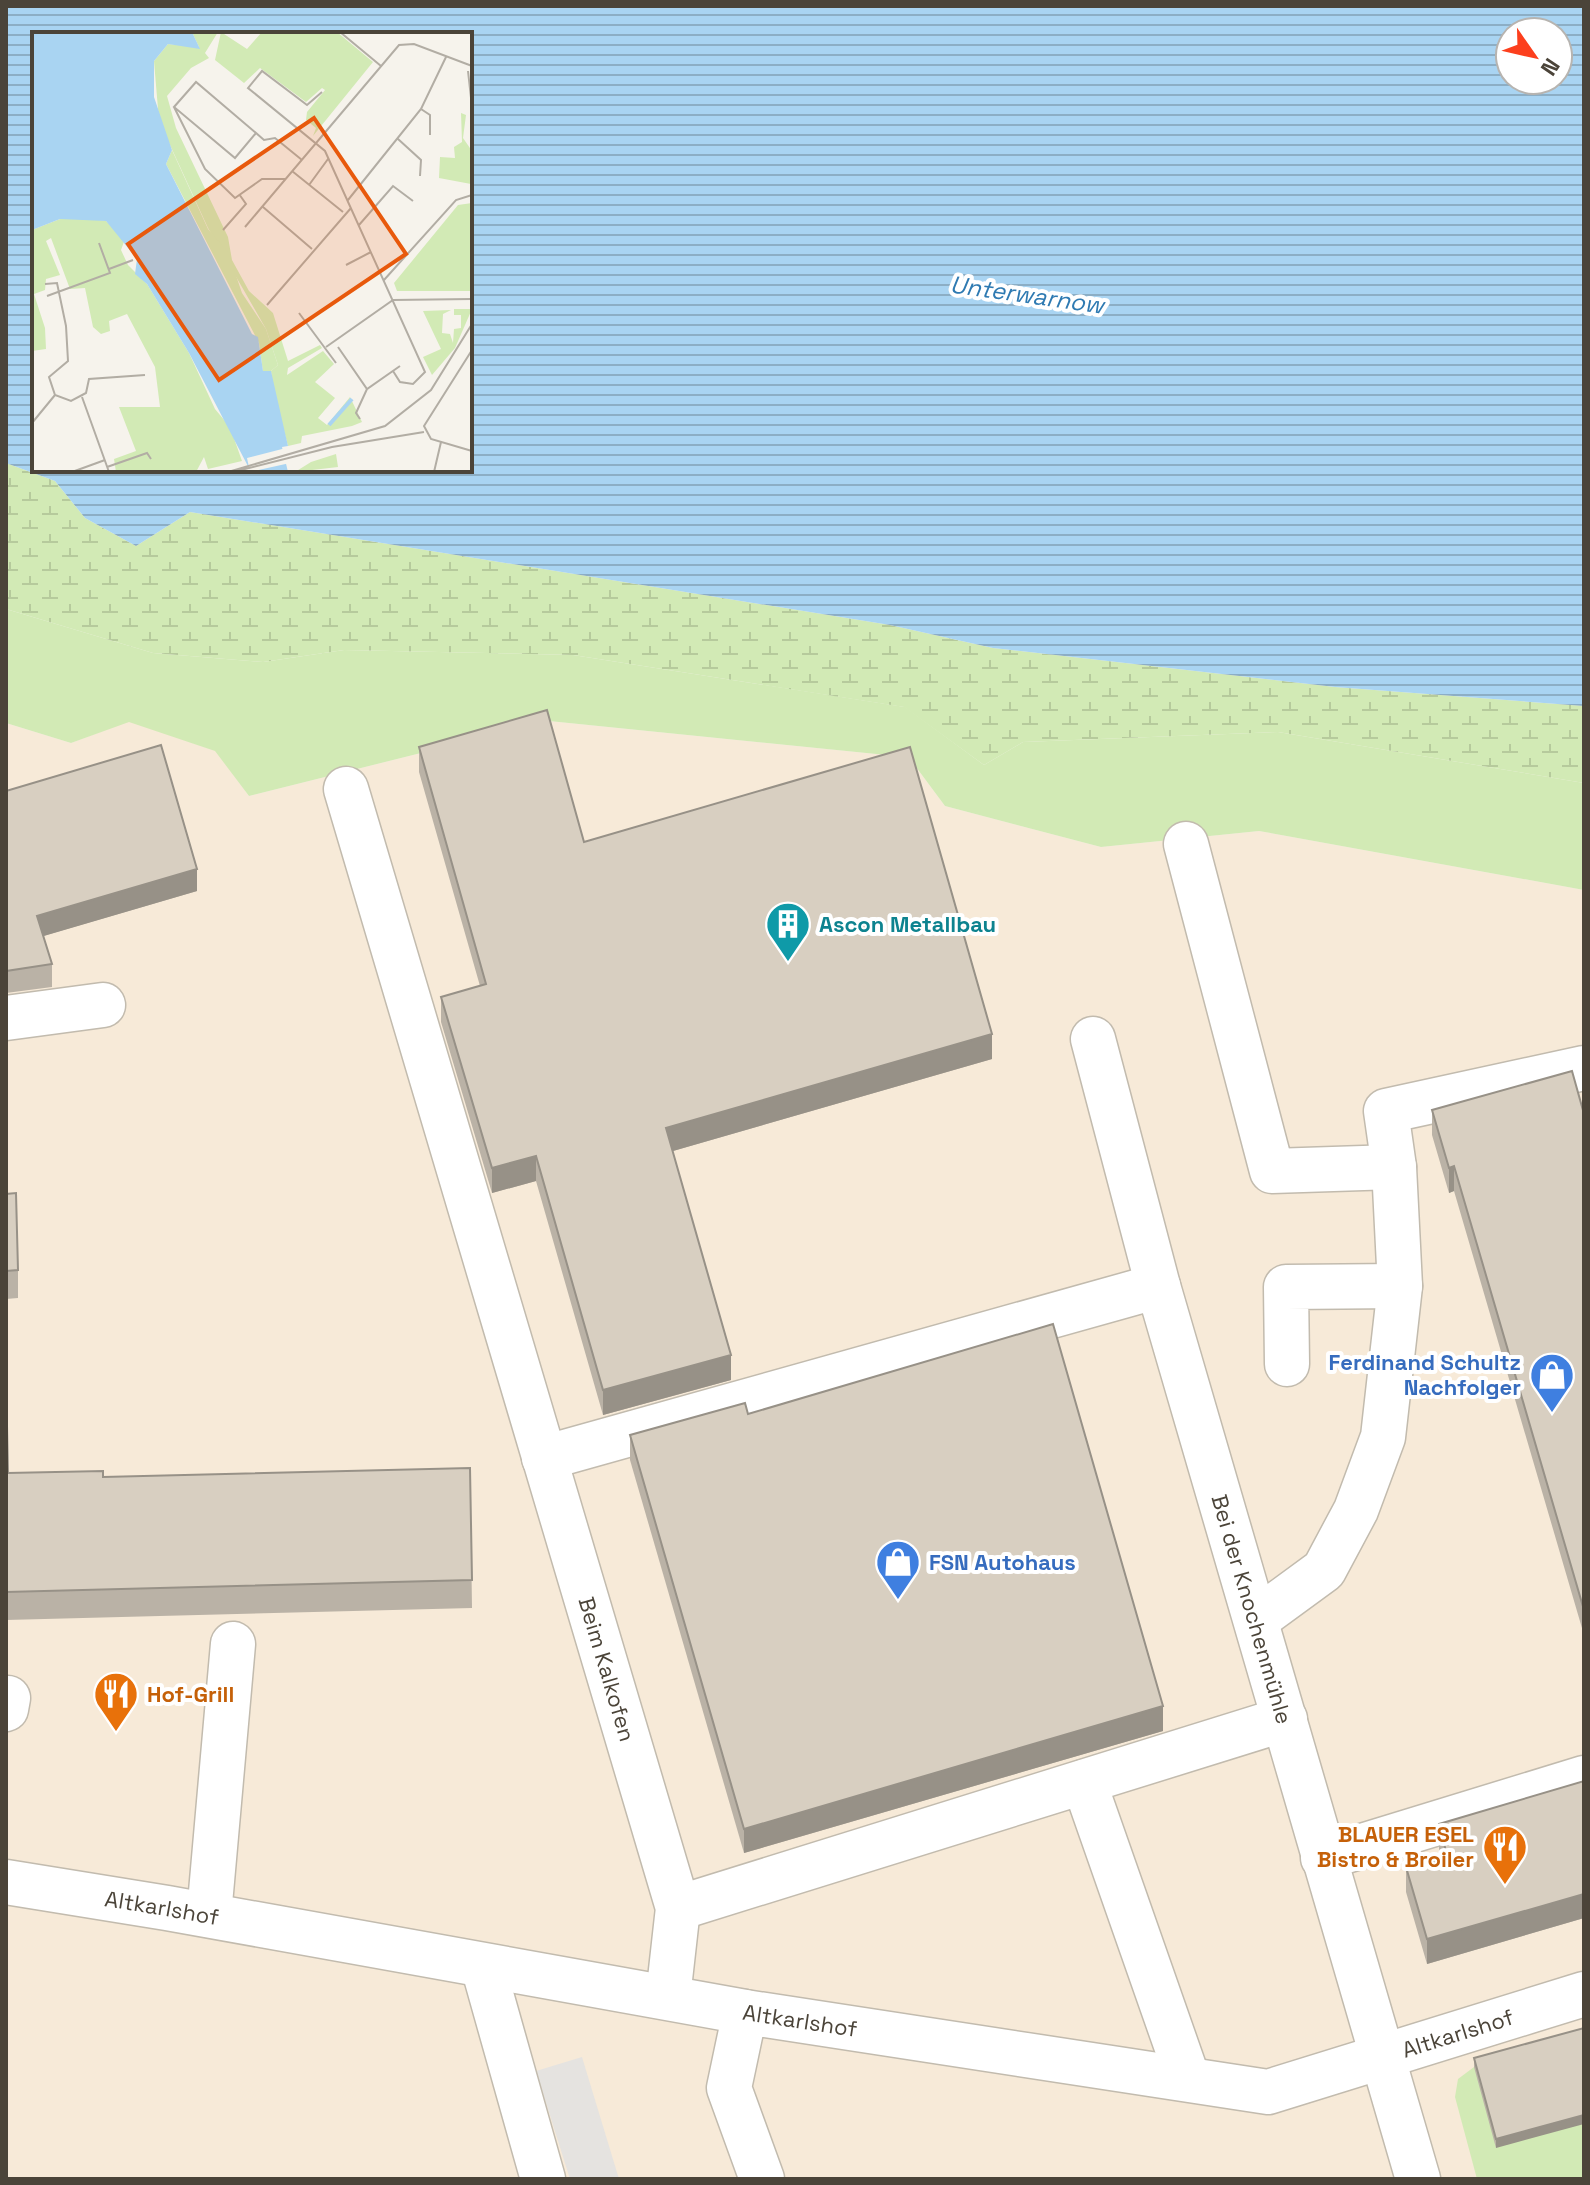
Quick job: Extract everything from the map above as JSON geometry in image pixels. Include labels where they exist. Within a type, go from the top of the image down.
[{"type":"street","name":"Beim Kalkofen","points":[[346,789],[678,1908],[668,1997]]},
{"type":"street","points":[[1186,844],[1272,1171],[1394,1167]]},
{"type":"street","points":[[6,1018],[103,1005]]},
{"type":"street","name":"Bei der Knochenmühle","points":[[1093,1039],[1158,1286],[1418,2179]]},
{"type":"street","points":[[1257,1619],[1324,1570],[1356,1510],[1383,1437],[1400,1286],[1394,1167],[1386,1111],[1584,1068]]},
{"type":"street","points":[[544,1458],[1158,1286]]},
{"type":"street","points":[[1287,1364],[1286,1287],[1400,1286]]},
{"type":"street","points":[[209,1915],[233,1644]]},
{"type":"street","points":[[678,1908],[1285,1719]]},
{"type":"street","points":[[1323,1858],[1584,1778]]},
{"type":"street","points":[[1084,1782],[1188,2079]]},
{"type":"street","name":"Altkarlshof","points":[[6,1882],[209,1915],[745,2012],[1268,2092],[1584,1994]]},
{"type":"street","points":[[483,1966],[543,2179]]},
{"type":"street","points":[[745,2012],[729,2088],[762,2179]]},
{"type":"shaded area","points":[[129,721],[216,751],[249,796],[549,721],[896,756],[916,767],[945,806],[1101,847],[1259,831],[1584,890],[1584,2179],[6,2179],[6,723],[71,743]]},
{"type":"shaded area","points":[[582,2057],[619,2179],[570,2179],[536,2071]]},
{"type":"green space","points":[[6,463],[55,481],[85,518],[136,546],[190,512],[890,625],[993,648],[1335,687],[1584,706],[1584,783],[1278,732],[1023,742],[984,765],[904,707],[573,655],[344,650],[263,662],[153,653],[6,609]]},
{"type":"green space","points":[[6,609],[153,653],[263,662],[344,650],[573,655],[905,707],[984,765],[1023,742],[1278,732],[1584,783],[1584,890],[1259,831],[1101,847],[945,806],[916,767],[896,756],[549,721],[249,796],[215,751],[129,722],[71,743],[6,723]]},
{"type":"green space","points":[[1474,2067],[1584,2124],[1584,2179],[1477,2179],[1455,2097],[1458,2079]]},
{"type":"water","name":"Unterwarnow","points":[[6,6],[1584,6],[1584,706],[1335,687],[993,648],[890,625],[190,512],[136,546],[85,518],[55,481],[6,463]]},
{"type":"building","points":[[547,710],[584,842],[910,747],[992,1034],[666,1128],[731,1355],[603,1390],[536,1156],[492,1168],[441,997],[486,984],[419,747]]},
{"type":"building","points":[[161,745],[197,869],[37,916],[52,964],[6,971],[6,791]]},
{"type":"building","name":"Ferdinand Schultz Nachfolger","points":[[1572,1071],[1584,1114],[1584,1610],[1454,1166],[1449,1168],[1432,1110]]},
{"type":"building","points":[[16,1193],[18,1270],[6,1271],[6,1194]]},
{"type":"building","name":"FSN Autohaus","points":[[1053,1324],[1163,1706],[744,1829],[630,1435],[745,1403],[748,1414]]},
{"type":"building","points":[[6,1379],[8,1473],[103,1471],[103,1477],[470,1468],[472,1580],[6,1592]]},
{"type":"building","name":"BLAUER ESEL Bistro & Broiler","points":[[1584,1781],[1584,1894],[1427,1939],[1406,1867],[1447,1855],[1439,1824]]},
{"type":"building","points":[[1584,2028],[1584,2115],[1496,2139],[1474,2058]]},
{"type":"place","name":"Ascon Metallbau","points":[[788,963]]},
{"type":"place","name":"Ferdinand Schultz Nachfolger","points":[[1552,1414]]},
{"type":"place","name":"FSN Autohaus","points":[[898,1601]]},
{"type":"place","name":"Hof-Grill","points":[[116,1733]]},
{"type":"place","name":"BLAUER ESEL Bistro & Broiler","points":[[1505,1886]]}]
